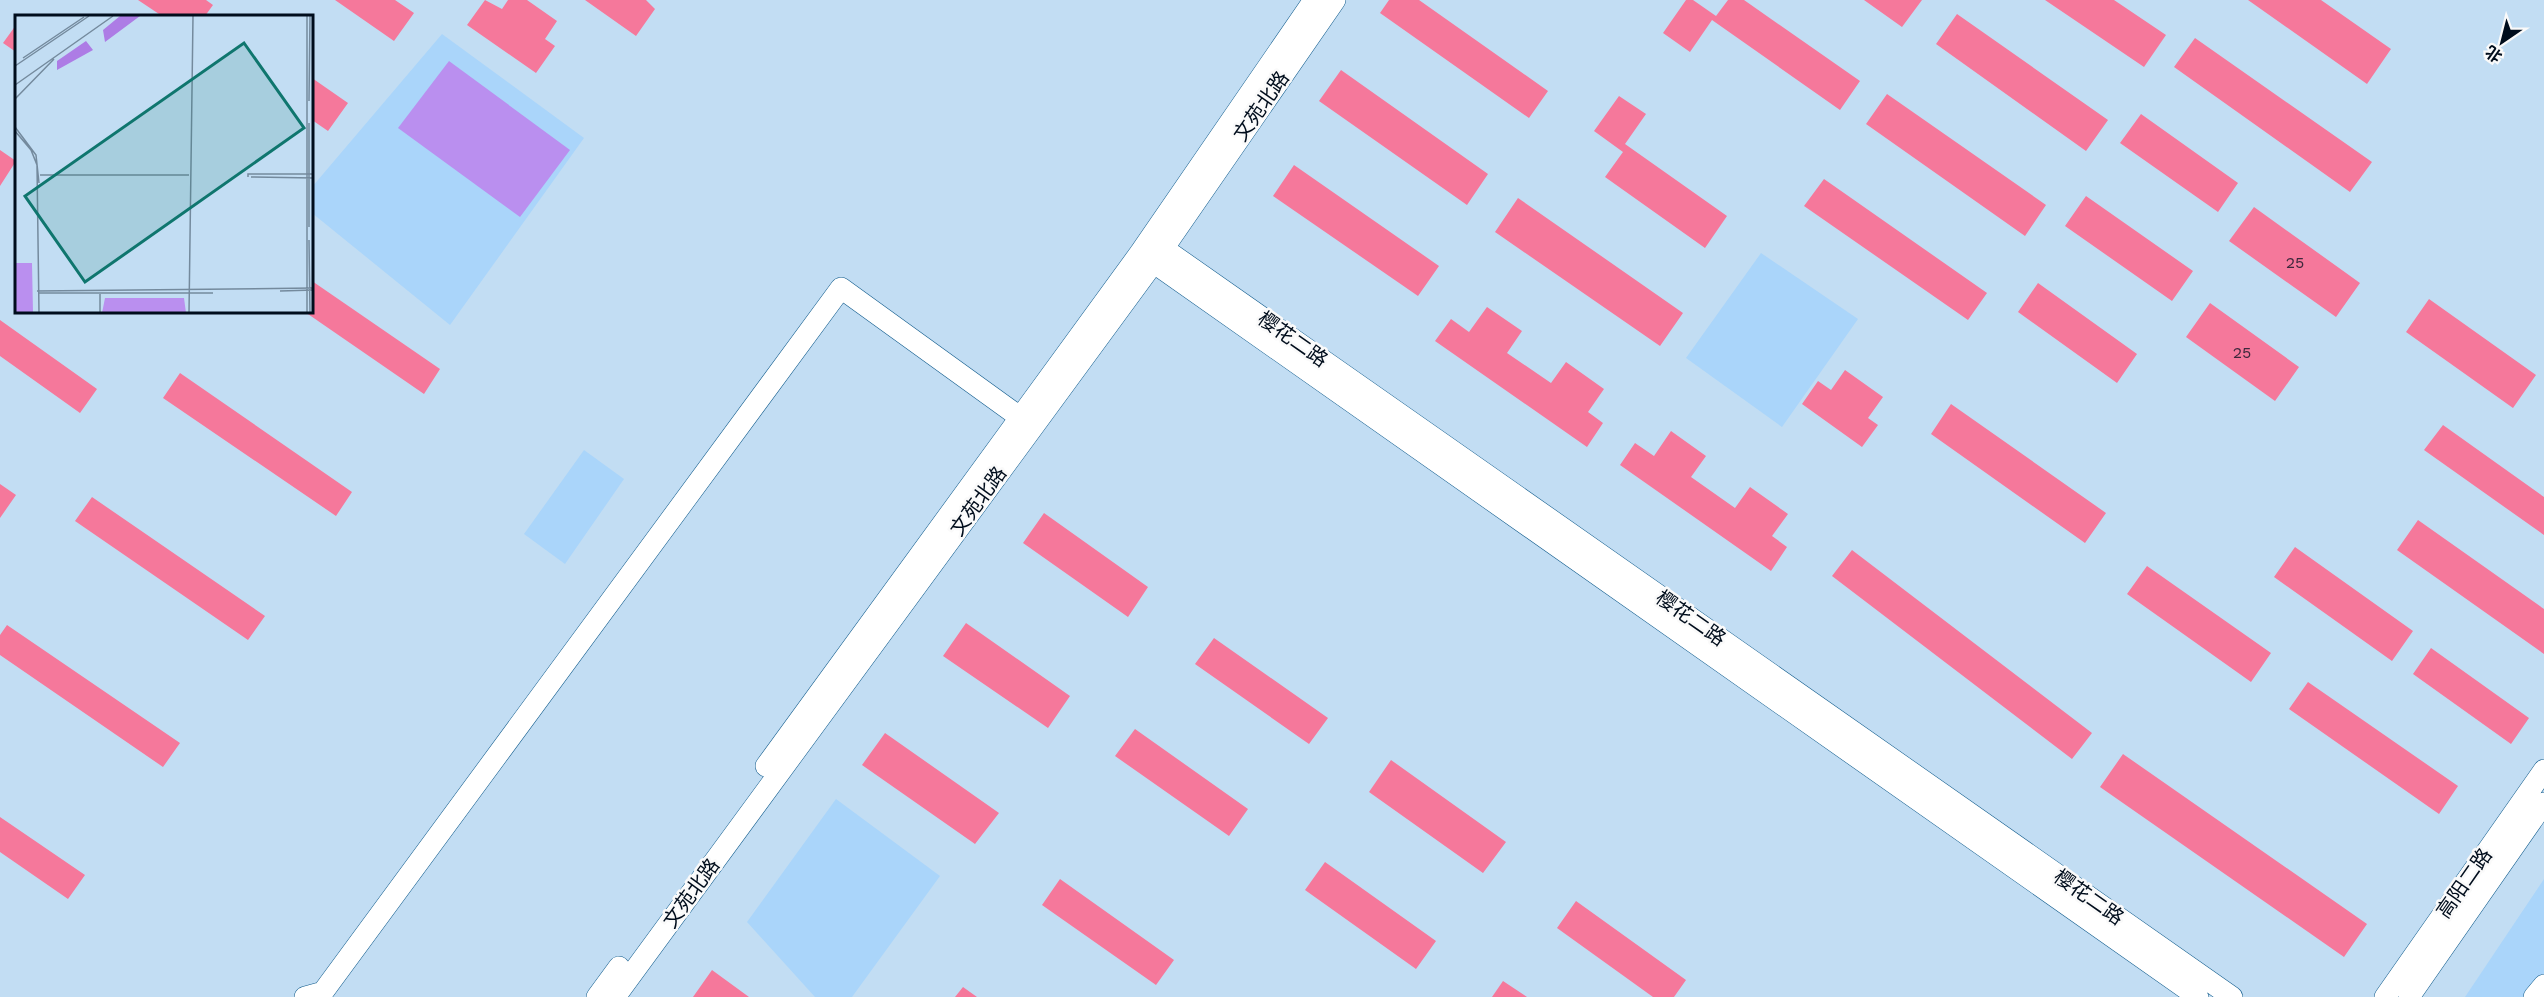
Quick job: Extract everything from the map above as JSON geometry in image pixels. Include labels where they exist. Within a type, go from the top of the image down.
[{"type":"street","name":"文苑北路","points":[[597,997],[1021,417],[1152,250],[1314,0]]},
{"type":"street","name":"文苑北路","points":[[615,997],[1152,250],[1335,0]]},
{"type":"street","name":"樱花二路","points":[[1152,250],[2198,997]]},
{"type":"street","name":"樱花二路","points":[[1152,250],[2232,997]]},
{"type":"street","points":[[305,997],[323,992],[841,288],[1021,417]]},
{"type":"street","name":"高阳二路","points":[[2385,997],[2544,770]]},
{"type":"street","name":"高阳二路","points":[[2409,997],[2544,803]]},
{"type":"street","points":[[2534,997],[2544,985]]},
{"type":"shaded area","points":[[442,34],[584,138],[450,325],[314,215],[314,185]]},
{"type":"shaded area","points":[[449,61],[570,150],[520,217],[398,128]]},
{"type":"shaded area","points":[[1761,253],[1858,319],[1782,427],[1686,358]]},
{"type":"shaded area","points":[[584,450],[624,479],[565,564],[524,534]]},
{"type":"shaded area","points":[[836,799],[940,876],[852,997],[815,997],[747,922]]},
{"type":"shaded area","points":[[2544,879],[2544,997],[2465,997]]},
{"type":"building","points":[[138,0],[206,0],[213,5],[206,15],[160,15]]},
{"type":"building","points":[[335,0],[395,0],[414,13],[394,41]]},
{"type":"building","points":[[485,0],[502,9],[508,0],[527,0],[557,21],[545,39],[555,46],[536,73],[467,25]]},
{"type":"building","points":[[585,0],[646,0],[655,9],[636,36]]},
{"type":"building","points":[[1389,0],[1419,0],[1548,91],[1529,118],[1380,13]]},
{"type":"building","points":[[1686,0],[1693,0],[1716,16],[1728,0],[1744,0],[1860,81],[1840,110],[1712,20],[1690,52],[1663,33]]},
{"type":"building","points":[[1864,0],[1922,0],[1902,27]]},
{"type":"building","points":[[2045,0],[2114,0],[2166,35],[2144,67]]},
{"type":"building","points":[[2248,0],[2321,0],[2391,49],[2367,84]]},
{"type":"building","points":[[1957,14],[2108,120],[2086,151],[1936,44]]},
{"type":"building","points":[[15,26],[15,51],[3,43]]},
{"type":"building","points":[[2195,38],[2372,162],[2350,192],[2174,67]]},
{"type":"building","points":[[1341,70],[1488,174],[1467,205],[1319,101]]},
{"type":"building","points":[[314,79],[348,103],[328,131],[314,121]]},
{"type":"building","points":[[1887,94],[2046,205],[2025,236],[1866,124]]},
{"type":"building","points":[[1619,96],[1646,114],[1625,144],[1727,216],[1705,248],[1605,177],[1623,152],[1594,131]]},
{"type":"building","points":[[2141,114],[2238,183],[2218,212],[2120,143]]},
{"type":"building","points":[[0,150],[15,163],[0,186]]},
{"type":"building","points":[[1294,165],[1439,266],[1418,296],[1273,196]]},
{"type":"building","points":[[1824,179],[1987,293],[1968,320],[1804,206]]},
{"type":"building","points":[[2086,196],[2193,271],[2172,301],[2065,226]]},
{"type":"building","points":[[1518,198],[1683,313],[1660,346],[1495,232]]},
{"type":"building","points":[[2254,207],[2360,283],[2336,317],[2229,241]]},
{"type":"building","points":[[314,282],[440,369],[424,394],[308,314],[314,314]]},
{"type":"building","points":[[2038,283],[2137,354],[2117,383],[2018,312]]},
{"type":"building","points":[[2429,299],[2536,375],[2513,408],[2406,332]]},
{"type":"building","points":[[2210,303],[2299,367],[2275,401],[2186,337]]},
{"type":"building","points":[[1487,307],[1522,331],[1507,353],[1551,383],[1566,362],[1604,389],[1588,412],[1603,423],[1587,447],[1435,341],[1451,319],[1469,332]]},
{"type":"building","points":[[0,320],[97,389],[80,413],[0,356]]},
{"type":"building","points":[[1845,370],[1883,397],[1868,418],[1878,425],[1862,447],[1802,404],[1818,381],[1831,390]]},
{"type":"building","points":[[180,373],[352,492],[336,516],[163,398]]},
{"type":"building","points":[[1951,404],[2106,513],[2085,543],[1931,434]]},
{"type":"building","points":[[2443,425],[2544,497],[2544,535],[2424,450]]},
{"type":"building","points":[[1671,431],[1706,456],[1691,477],[1735,508],[1750,487],[1788,514],[1772,536],[1787,547],[1771,571],[1620,465],[1635,443],[1654,456]]},
{"type":"building","points":[[0,484],[16,495],[0,518]]},
{"type":"building","points":[[92,497],[265,616],[248,640],[75,521]]},
{"type":"building","points":[[1044,513],[1148,587],[1128,617],[1023,543]]},
{"type":"building","points":[[2418,520],[2544,609],[2544,654],[2397,550]]},
{"type":"building","points":[[2295,547],[2413,631],[2392,661],[2274,577]]},
{"type":"building","points":[[1852,550],[2092,733],[2072,759],[1832,576]]},
{"type":"building","points":[[2147,566],[2271,653],[2251,682],[2127,594]]},
{"type":"building","points":[[966,623],[1070,696],[1048,728],[943,656]]},
{"type":"building","points":[[7,625],[180,743],[163,767],[0,655],[0,635]]},
{"type":"building","points":[[1214,638],[1328,718],[1309,744],[1195,664]]},
{"type":"building","points":[[2431,648],[2529,718],[2511,744],[2413,674]]},
{"type":"building","points":[[2308,682],[2458,786],[2439,814],[2289,709]]},
{"type":"building","points":[[1135,729],[1248,809],[1229,836],[1115,756]]},
{"type":"building","points":[[885,733],[999,813],[975,844],[862,765]]},
{"type":"building","points":[[2123,754],[2367,924],[2344,957],[2100,787]]},
{"type":"building","points":[[1391,760],[1506,842],[1483,873],[1369,792]]},
{"type":"building","points":[[0,817],[85,875],[68,899],[0,852]]},
{"type":"building","points":[[1325,862],[1436,941],[1416,969],[1305,890]]},
{"type":"building","points":[[1060,879],[1174,960],[1156,985],[1042,905]]},
{"type":"building","points":[[1576,901],[1686,980],[1674,997],[1653,997],[1557,928]]},
{"type":"building","points":[[712,970],[749,997],[693,997]]},
{"type":"building","points":[[1503,981],[1527,997],[1492,997]]},
{"type":"building","points":[[963,987],[977,997],[955,997]]}]
